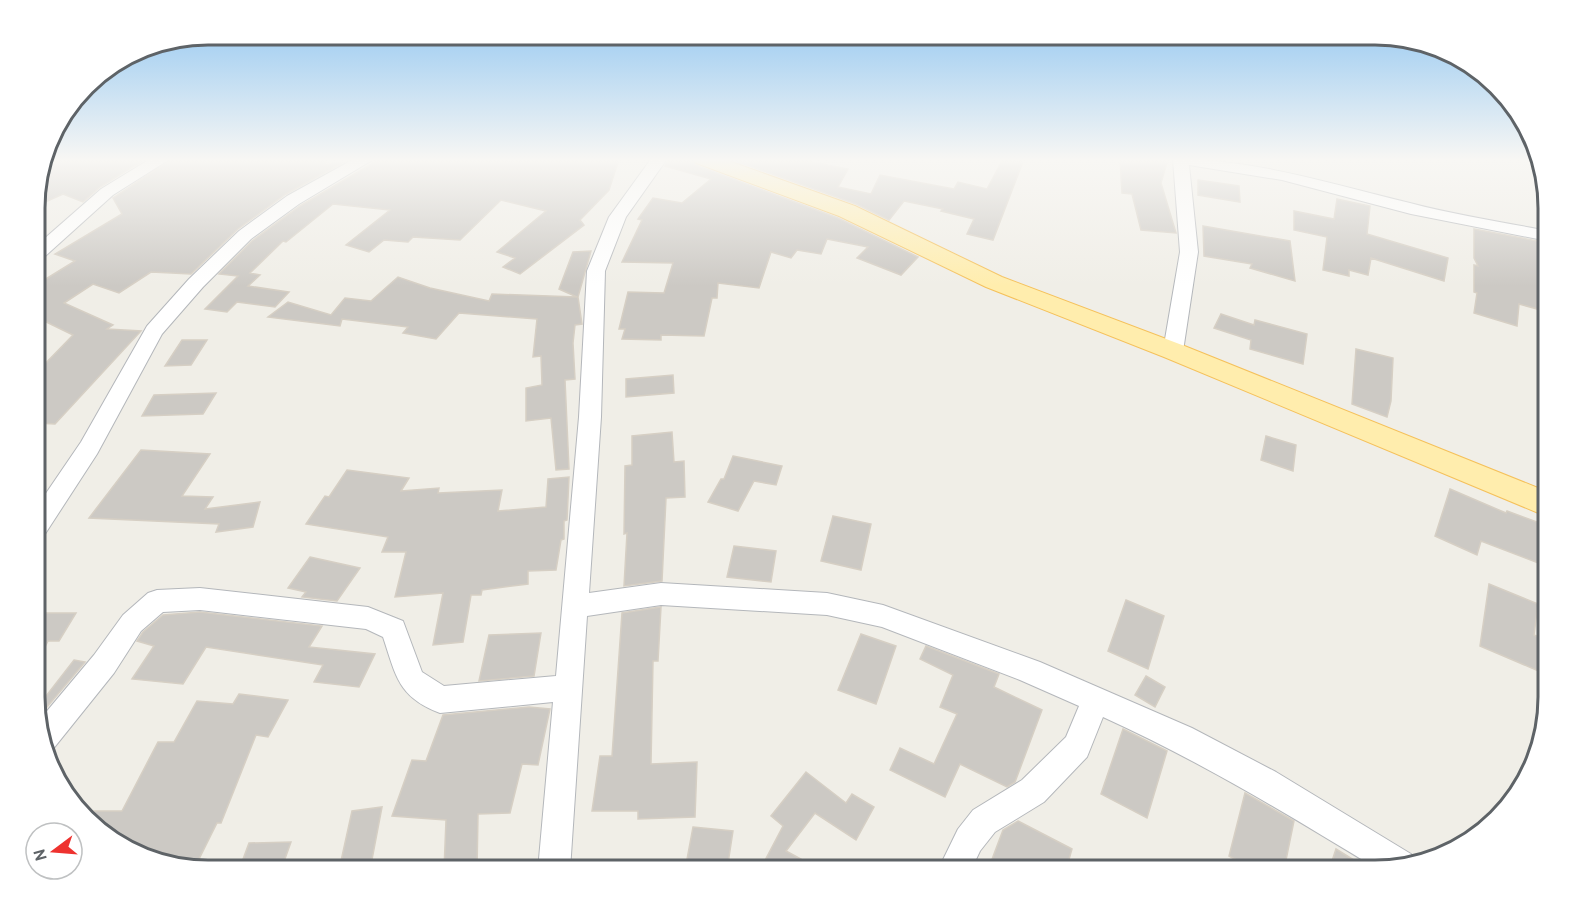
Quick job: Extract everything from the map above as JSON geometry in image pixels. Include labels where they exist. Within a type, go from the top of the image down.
[{"type":"main road","points":[[820,201],[847,211],[994,282],[1173,351],[1538,501]]},
{"type":"street","points":[[45,247],[97,201]]},
{"type":"street","points":[[45,513],[89,448],[154,331],[195,283],[245,235],[291,201]]},
{"type":"street","points":[[555,860],[589,429],[596,271],[618,217],[629,201]]},
{"type":"street","points":[[1173,351],[1189,252],[1185,201]]},
{"type":"street","points":[[1381,201],[1538,234]]},
{"type":"street","points":[[576,606],[661,594],[827,604],[904,624],[1020,667],[1182,738],[1265,783],[1386,860]]},
{"type":"street","points":[[49,732],[104,664],[132,623],[157,601],[200,599],[368,618],[394,629],[411,680],[440,700],[568,688]]},
{"type":"street","points":[[959,860],[969,840],[984,821],[1033,791],[1077,747],[1096,700]]},
{"type":"building","points":[[115,201],[276,201],[238,229],[191,274],[151,272],[119,293],[93,284],[64,303],[113,325],[107,329],[141,331],[55,424],[45,423],[45,364],[73,335],[45,321],[45,279],[75,261],[55,254],[122,214]]},
{"type":"building","points":[[308,201],[500,201],[460,240],[413,237],[408,242],[384,240],[369,252],[346,245],[390,210],[333,204],[286,242],[283,241],[250,273],[260,275],[248,286],[289,292],[275,307],[237,302],[227,312],[205,309],[238,276],[219,274],[252,241]]},
{"type":"building","points":[[506,201],[598,201],[580,220],[584,225],[520,274],[503,267],[515,258],[497,252],[546,211]]},
{"type":"building","points":[[651,201],[793,201],[838,218],[918,257],[901,275],[857,258],[868,247],[827,239],[821,254],[797,250],[791,258],[771,252],[759,288],[718,283],[717,298],[712,298],[704,336],[661,335],[661,340],[622,339],[625,329],[619,329],[628,292],[664,293],[673,263],[622,262],[642,220],[638,219]]},
{"type":"building","points":[[848,201],[904,201],[889,220]]},
{"type":"building","points":[[905,201],[1008,201],[993,240],[967,234],[974,219],[941,211],[943,209]]},
{"type":"building","points":[[1134,201],[1166,201],[1176,233],[1141,230]]},
{"type":"building","points":[[1337,201],[1370,206],[1367,234],[1448,258],[1444,281],[1371,258],[1368,275],[1349,270],[1349,276],[1323,270],[1327,237],[1294,230],[1294,211],[1334,219]]},
{"type":"building","points":[[1203,226],[1290,241],[1295,281],[1250,268],[1252,264],[1204,256]]},
{"type":"building","points":[[1474,229],[1538,241],[1538,309],[1519,304],[1517,326],[1474,313],[1477,293],[1474,292],[1474,265],[1478,266],[1474,258]]},
{"type":"building","points":[[591,251],[578,297],[582,324],[575,325],[573,343],[575,379],[565,380],[569,469],[556,470],[551,418],[526,421],[526,388],[542,385],[541,356],[533,357],[537,319],[459,313],[436,339],[403,333],[408,327],[342,319],[340,326],[268,317],[288,302],[331,315],[345,298],[371,301],[398,277],[430,288],[489,301],[492,294],[577,297],[559,289],[573,252]]},
{"type":"building","points":[[1221,314],[1254,325],[1255,320],[1307,334],[1303,364],[1250,349],[1251,340],[1214,328]]},
{"type":"building","points":[[182,340],[207,340],[191,365],[165,366]]},
{"type":"building","points":[[1356,349],[1393,358],[1391,401],[1387,417],[1352,404]]},
{"type":"building","points":[[673,375],[674,393],[626,397],[626,379]]},
{"type":"building","points":[[216,393],[203,414],[142,416],[154,395]]},
{"type":"building","points":[[672,432],[674,462],[684,461],[685,497],[666,498],[662,581],[624,586],[627,533],[624,534],[625,466],[632,465],[632,436]]},
{"type":"building","points":[[1266,436],[1296,445],[1293,471],[1261,460]]},
{"type":"building","points":[[141,450],[210,454],[182,496],[213,497],[205,509],[260,502],[253,527],[216,532],[219,524],[89,518]]},
{"type":"building","points":[[733,456],[782,466],[776,485],[754,481],[738,511],[708,502],[721,479],[724,479]]},
{"type":"building","points":[[347,470],[409,478],[401,491],[439,488],[438,493],[502,490],[498,511],[546,507],[548,479],[569,477],[567,520],[564,521],[564,539],[561,540],[556,570],[528,571],[528,584],[482,590],[481,595],[471,595],[463,642],[433,645],[443,593],[395,597],[406,552],[382,552],[388,537],[306,524],[325,496],[329,497]]},
{"type":"building","points":[[1450,489],[1506,513],[1507,511],[1538,522],[1538,563],[1481,541],[1477,555],[1435,536]]},
{"type":"building","points":[[833,516],[871,524],[861,570],[821,561]]},
{"type":"building","points":[[734,546],[776,551],[771,582],[727,577]]},
{"type":"building","points":[[310,557],[360,568],[337,601],[302,597],[306,592],[288,588]]},
{"type":"building","points":[[1489,584],[1538,604],[1534,635],[1538,637],[1538,671],[1480,646]]},
{"type":"building","points":[[1126,600],[1164,616],[1148,669],[1108,651]]},
{"type":"building","points":[[661,607],[658,661],[653,661],[651,764],[697,762],[695,817],[638,819],[638,811],[592,811],[600,756],[612,756],[622,613]]},
{"type":"building","points":[[200,612],[322,626],[309,647],[375,654],[359,687],[314,682],[323,665],[206,647],[183,684],[132,679],[154,646],[137,641],[143,632],[163,615]]},
{"type":"building","points":[[45,613],[76,613],[59,641],[48,641],[45,647]]},
{"type":"building","points":[[541,633],[534,676],[479,681],[489,635]]},
{"type":"building","points":[[861,634],[896,646],[876,704],[838,690]]},
{"type":"building","points":[[926,646],[999,674],[994,687],[1042,710],[1015,782],[1007,787],[960,764],[945,797],[890,770],[900,748],[934,764],[957,714],[940,707],[953,675],[920,659]]},
{"type":"building","points":[[74,660],[85,662],[46,709],[45,697]]},
{"type":"building","points":[[1146,676],[1165,687],[1155,707],[1135,695]]},
{"type":"building","points":[[239,694],[288,700],[268,737],[256,735],[221,823],[217,823],[199,860],[187,859],[146,848],[126,838],[92,811],[122,811],[158,742],[174,742],[197,701],[233,704]]},
{"type":"building","points":[[529,707],[550,709],[538,765],[522,764],[510,813],[478,814],[477,860],[444,860],[446,820],[392,816],[412,760],[426,761],[443,715]]},
{"type":"building","points":[[1123,729],[1167,751],[1147,818],[1101,794]]},
{"type":"building","points":[[806,772],[846,803],[852,794],[874,807],[856,840],[815,813],[786,851],[801,860],[765,860],[783,826],[771,816]]},
{"type":"building","points":[[1245,793],[1294,821],[1286,860],[1236,860],[1229,856]]},
{"type":"building","points":[[382,807],[372,860],[341,860],[352,811]]},
{"type":"building","points":[[1018,821],[1072,849],[1069,860],[992,860],[1003,830]]},
{"type":"building","points":[[693,827],[733,831],[729,860],[687,860]]},
{"type":"building","points":[[291,842],[285,860],[243,860],[249,843]]},
{"type":"building","points":[[1336,849],[1354,860],[1332,860]]}]
